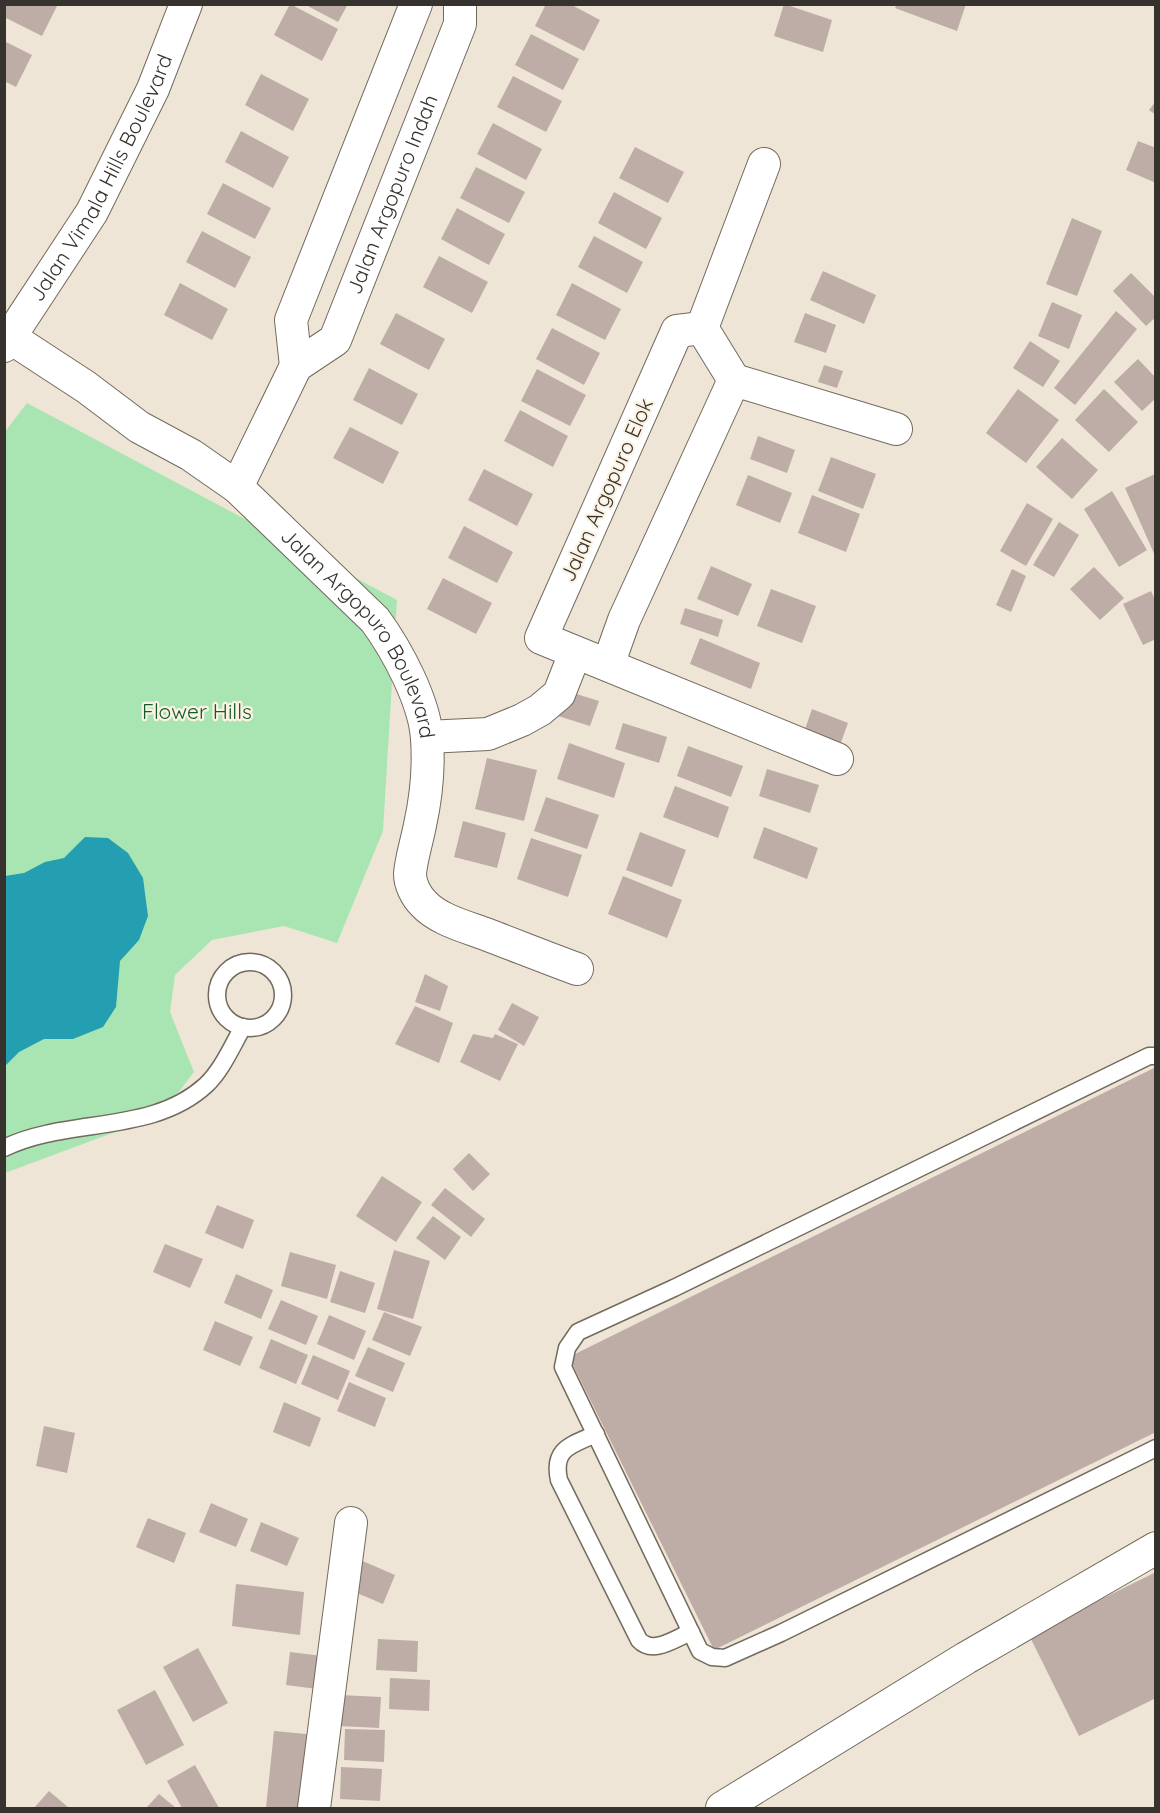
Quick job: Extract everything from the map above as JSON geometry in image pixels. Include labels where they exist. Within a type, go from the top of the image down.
[{"type":"street","name":"Jalan Vimala Hills Boulevard","points":[[7,339],[92,212],[153,89],[186,4]]},
{"type":"street","points":[[237,487],[296,366],[291,320],[416,4]]},
{"type":"street","name":"Jalan Argopuro Indah","points":[[296,366],[335,340],[460,24],[460,4]]},
{"type":"street","points":[[764,164],[702,328],[734,380],[896,429]]},
{"type":"street","name":"Jalan Argopuro Elok","points":[[702,328],[677,331],[542,638],[837,759]]},
{"type":"street","name":"Jalan Argopuro Boulevard","points":[[7,339],[86,387],[139,427],[191,455],[237,487],[375,620],[391,642],[406,674],[414,692],[427,737],[427,769],[422,816],[410,874],[413,888],[423,903],[434,912],[577,969]]},
{"type":"street","points":[[608,665],[624,620],[734,380]]},
{"type":"street","points":[[427,737],[488,734],[540,710],[559,694],[575,653]]},
{"type":"street","points":[[314,1809],[351,1523]]},
{"type":"street","points":[[722,1809],[966,1658],[1155,1548]]},
{"type":"lane","points":[[4,1148],[35,1137],[144,1115],[167,1108],[190,1097],[218,1072],[243,1027]]},
{"type":"lane","points":[[1155,1056],[1139,1060],[674,1288],[578,1332],[567,1348],[563,1367],[700,1651],[711,1657],[726,1658],[781,1633],[1155,1448]]},
{"type":"lane","points":[[596,1434],[566,1448],[561,1454],[557,1471],[560,1480],[639,1640],[645,1646],[654,1648],[691,1632]]},
{"type":"green space","name":"Flower Hills","points":[[27,403],[397,600],[383,831],[337,943],[284,926],[212,940],[175,975],[170,1012],[194,1072],[161,1115],[5,1173],[4,433]]},
{"type":"water","points":[[85,837],[108,838],[128,853],[143,878],[148,916],[139,940],[120,961],[116,1007],[103,1027],[73,1039],[44,1039],[19,1052],[5,1066],[5,876],[24,873],[45,862],[64,858]]},
{"type":"building","points":[[4,4],[58,4],[42,36],[4,17]]},
{"type":"building","points":[[290,4],[338,29],[322,61],[274,35]]},
{"type":"building","points":[[304,4],[348,4],[338,22]]},
{"type":"building","points":[[546,4],[570,4],[600,20],[584,51],[535,26]]},
{"type":"building","points":[[784,4],[832,20],[823,52],[774,36]]},
{"type":"building","points":[[897,4],[966,4],[957,31],[895,8]]},
{"type":"building","points":[[531,34],[579,59],[563,90],[515,65]]},
{"type":"building","points":[[4,41],[32,55],[16,87],[4,81]]},
{"type":"building","points":[[261,74],[309,99],[293,131],[245,105]]},
{"type":"building","points":[[513,76],[562,101],[546,132],[497,107]]},
{"type":"building","points":[[1156,101],[1156,115],[1149,110]]},
{"type":"building","points":[[493,123],[542,149],[526,180],[477,154]]},
{"type":"building","points":[[241,131],[289,157],[273,188],[225,162]]},
{"type":"building","points":[[1138,141],[1156,148],[1156,183],[1126,170]]},
{"type":"building","points":[[635,147],[684,172],[668,203],[619,178]]},
{"type":"building","points":[[476,167],[525,192],[509,223],[460,198]]},
{"type":"building","points":[[223,183],[271,208],[255,239],[207,214]]},
{"type":"building","points":[[614,192],[662,218],[646,249],[598,223]]},
{"type":"building","points":[[457,208],[505,234],[489,265],[441,239]]},
{"type":"building","points":[[1072,218],[1102,231],[1077,296],[1046,284]]},
{"type":"building","points":[[202,231],[251,257],[235,288],[186,262]]},
{"type":"building","points":[[594,236],[643,262],[627,293],[578,267]]},
{"type":"building","points":[[439,256],[488,282],[472,313],[423,287]]},
{"type":"building","points":[[823,271],[876,295],[864,324],[810,300]]},
{"type":"building","points":[[1131,273],[1156,298],[1156,317],[1146,326],[1113,291]]},
{"type":"building","points":[[180,283],[228,309],[212,340],[164,315]]},
{"type":"building","points":[[572,283],[621,309],[605,340],[556,315]]},
{"type":"building","points":[[1052,302],[1082,315],[1069,349],[1038,336]]},
{"type":"building","points":[[1116,311],[1137,329],[1075,405],[1054,388]]},
{"type":"building","points":[[396,313],[445,339],[429,370],[380,344]]},
{"type":"building","points":[[805,313],[836,325],[826,353],[794,342]]},
{"type":"building","points":[[552,328],[600,353],[584,385],[536,359]]},
{"type":"building","points":[[1030,341],[1060,361],[1043,387],[1013,368]]},
{"type":"building","points":[[1138,359],[1156,378],[1156,398],[1142,411],[1114,382]]},
{"type":"building","points":[[824,365],[843,371],[837,388],[818,382]]},
{"type":"building","points":[[369,368],[418,394],[402,425],[353,400]]},
{"type":"building","points":[[537,369],[586,395],[570,426],[521,401]]},
{"type":"building","points":[[1018,389],[1059,420],[1026,463],[986,433]]},
{"type":"building","points":[[1104,389],[1138,422],[1109,452],[1075,420]]},
{"type":"building","points":[[520,410],[568,436],[553,467],[504,441]]},
{"type":"building","points":[[350,427],[399,452],[383,484],[333,458]]},
{"type":"building","points":[[758,436],[795,450],[787,473],[750,459]]},
{"type":"building","points":[[1062,438],[1098,470],[1072,499],[1036,467]]},
{"type":"building","points":[[831,457],[876,474],[863,509],[818,491]]},
{"type":"building","points":[[484,469],[533,494],[517,526],[468,500]]},
{"type":"building","points":[[1155,474],[1156,476],[1156,558],[1125,488]]},
{"type":"building","points":[[748,475],[792,493],[780,523],[736,505]]},
{"type":"building","points":[[1112,491],[1147,550],[1119,567],[1084,509]]},
{"type":"building","points":[[812,495],[860,514],[846,552],[798,533]]},
{"type":"building","points":[[1027,503],[1053,519],[1026,566],[1000,551]]},
{"type":"building","points":[[1059,522],[1079,535],[1054,577],[1033,565]]},
{"type":"building","points":[[464,526],[513,552],[497,583],[448,558]]},
{"type":"building","points":[[711,566],[752,584],[738,616],[697,599]]},
{"type":"building","points":[[1094,567],[1124,598],[1100,620],[1070,589]]},
{"type":"building","points":[[1012,569],[1026,576],[1011,612],[996,605]]},
{"type":"building","points":[[443,578],[492,603],[476,634],[427,609]]},
{"type":"building","points":[[771,589],[816,606],[802,643],[757,626]]},
{"type":"building","points":[[1151,591],[1156,602],[1156,639],[1143,645],[1123,604]]},
{"type":"building","points":[[685,608],[723,620],[718,637],[680,624]]},
{"type":"building","points":[[700,638],[760,663],[751,689],[690,664]]},
{"type":"building","points":[[567,691],[599,701],[590,726],[558,716]]},
{"type":"building","points":[[812,709],[848,723],[840,745],[804,732]]},
{"type":"building","points":[[623,723],[667,737],[659,763],[615,749]]},
{"type":"building","points":[[569,743],[625,763],[614,798],[557,779]]},
{"type":"building","points":[[688,746],[743,766],[731,797],[677,776]]},
{"type":"building","points":[[487,758],[537,770],[524,821],[475,809]]},
{"type":"building","points":[[767,769],[819,785],[810,813],[759,796]]},
{"type":"building","points":[[675,786],[729,807],[718,838],[663,817]]},
{"type":"building","points":[[546,797],[599,815],[587,849],[534,831]]},
{"type":"building","points":[[463,821],[506,833],[497,868],[454,857]]},
{"type":"building","points":[[764,827],[818,848],[807,879],[753,858]]},
{"type":"building","points":[[640,832],[686,850],[672,887],[626,870]]},
{"type":"building","points":[[531,838],[582,855],[568,897],[517,879]]},
{"type":"building","points":[[623,876],[682,900],[667,938],[608,914]]},
{"type":"building","points":[[425,974],[448,986],[440,1011],[415,1002]]},
{"type":"building","points":[[512,1003],[539,1017],[524,1046],[498,1030]]},
{"type":"building","points":[[415,1006],[453,1023],[439,1063],[395,1044]]},
{"type":"building","points":[[473,1034],[493,1038],[495,1034],[518,1044],[500,1081],[460,1062]]},
{"type":"building","points":[[1156,1067],[1156,1432],[714,1650],[569,1357]]},
{"type":"building","points":[[469,1153],[490,1174],[473,1191],[453,1169]]},
{"type":"building","points":[[382,1176],[422,1202],[396,1242],[356,1216]]},
{"type":"building","points":[[445,1188],[485,1219],[471,1237],[431,1205]]},
{"type":"building","points":[[217,1205],[254,1220],[243,1249],[205,1233]]},
{"type":"building","points":[[433,1216],[461,1237],[445,1260],[416,1238]]},
{"type":"building","points":[[165,1244],[203,1259],[190,1288],[153,1272]]},
{"type":"building","points":[[394,1250],[430,1261],[413,1319],[377,1309]]},
{"type":"building","points":[[290,1252],[336,1265],[327,1299],[281,1286]]},
{"type":"building","points":[[340,1271],[375,1283],[365,1313],[330,1302]]},
{"type":"building","points":[[236,1274],[273,1290],[261,1319],[224,1303]]},
{"type":"building","points":[[281,1300],[318,1316],[306,1345],[268,1329]]},
{"type":"building","points":[[384,1312],[422,1327],[410,1356],[372,1340]]},
{"type":"building","points":[[329,1315],[366,1331],[354,1360],[317,1344]]},
{"type":"building","points":[[215,1321],[253,1337],[240,1366],[203,1350]]},
{"type":"building","points":[[271,1339],[308,1355],[296,1384],[259,1368]]},
{"type":"building","points":[[368,1347],[405,1363],[393,1392],[355,1376]]},
{"type":"building","points":[[313,1355],[350,1371],[338,1400],[301,1384]]},
{"type":"building","points":[[349,1382],[386,1398],[375,1427],[337,1411]]},
{"type":"building","points":[[284,1402],[321,1418],[310,1447],[273,1432]]},
{"type":"building","points":[[44,1426],[75,1433],[67,1473],[36,1466]]},
{"type":"building","points":[[211,1503],[248,1519],[236,1547],[199,1532]]},
{"type":"building","points":[[148,1518],[186,1533],[174,1563],[136,1547]]},
{"type":"building","points":[[261,1522],[299,1538],[287,1566],[250,1551]]},
{"type":"building","points":[[358,1559],[395,1575],[383,1604],[345,1588]]},
{"type":"building","points":[[1156,1572],[1156,1698],[1079,1736],[1029,1635]]},
{"type":"building","points":[[236,1584],[304,1592],[300,1635],[232,1626]]},
{"type":"building","points":[[378,1639],[418,1641],[417,1672],[376,1670]]},
{"type":"building","points":[[198,1648],[228,1703],[193,1722],[163,1667]]},
{"type":"building","points":[[290,1652],[330,1657],[325,1690],[286,1685]]},
{"type":"building","points":[[390,1678],[430,1680],[429,1711],[389,1709]]},
{"type":"building","points":[[155,1690],[184,1745],[146,1765],[117,1710]]},
{"type":"building","points":[[340,1695],[381,1697],[379,1728],[339,1726]]},
{"type":"building","points":[[345,1729],[385,1730],[384,1762],[344,1760]]},
{"type":"building","points":[[274,1731],[317,1735],[310,1808],[266,1808]]},
{"type":"building","points":[[195,1765],[219,1808],[182,1808],[167,1781]]},
{"type":"building","points":[[341,1767],[382,1769],[380,1801],[340,1799]]},
{"type":"building","points":[[49,1791],[69,1808],[34,1808]]},
{"type":"building","points":[[159,1794],[176,1808],[146,1808]]}]
